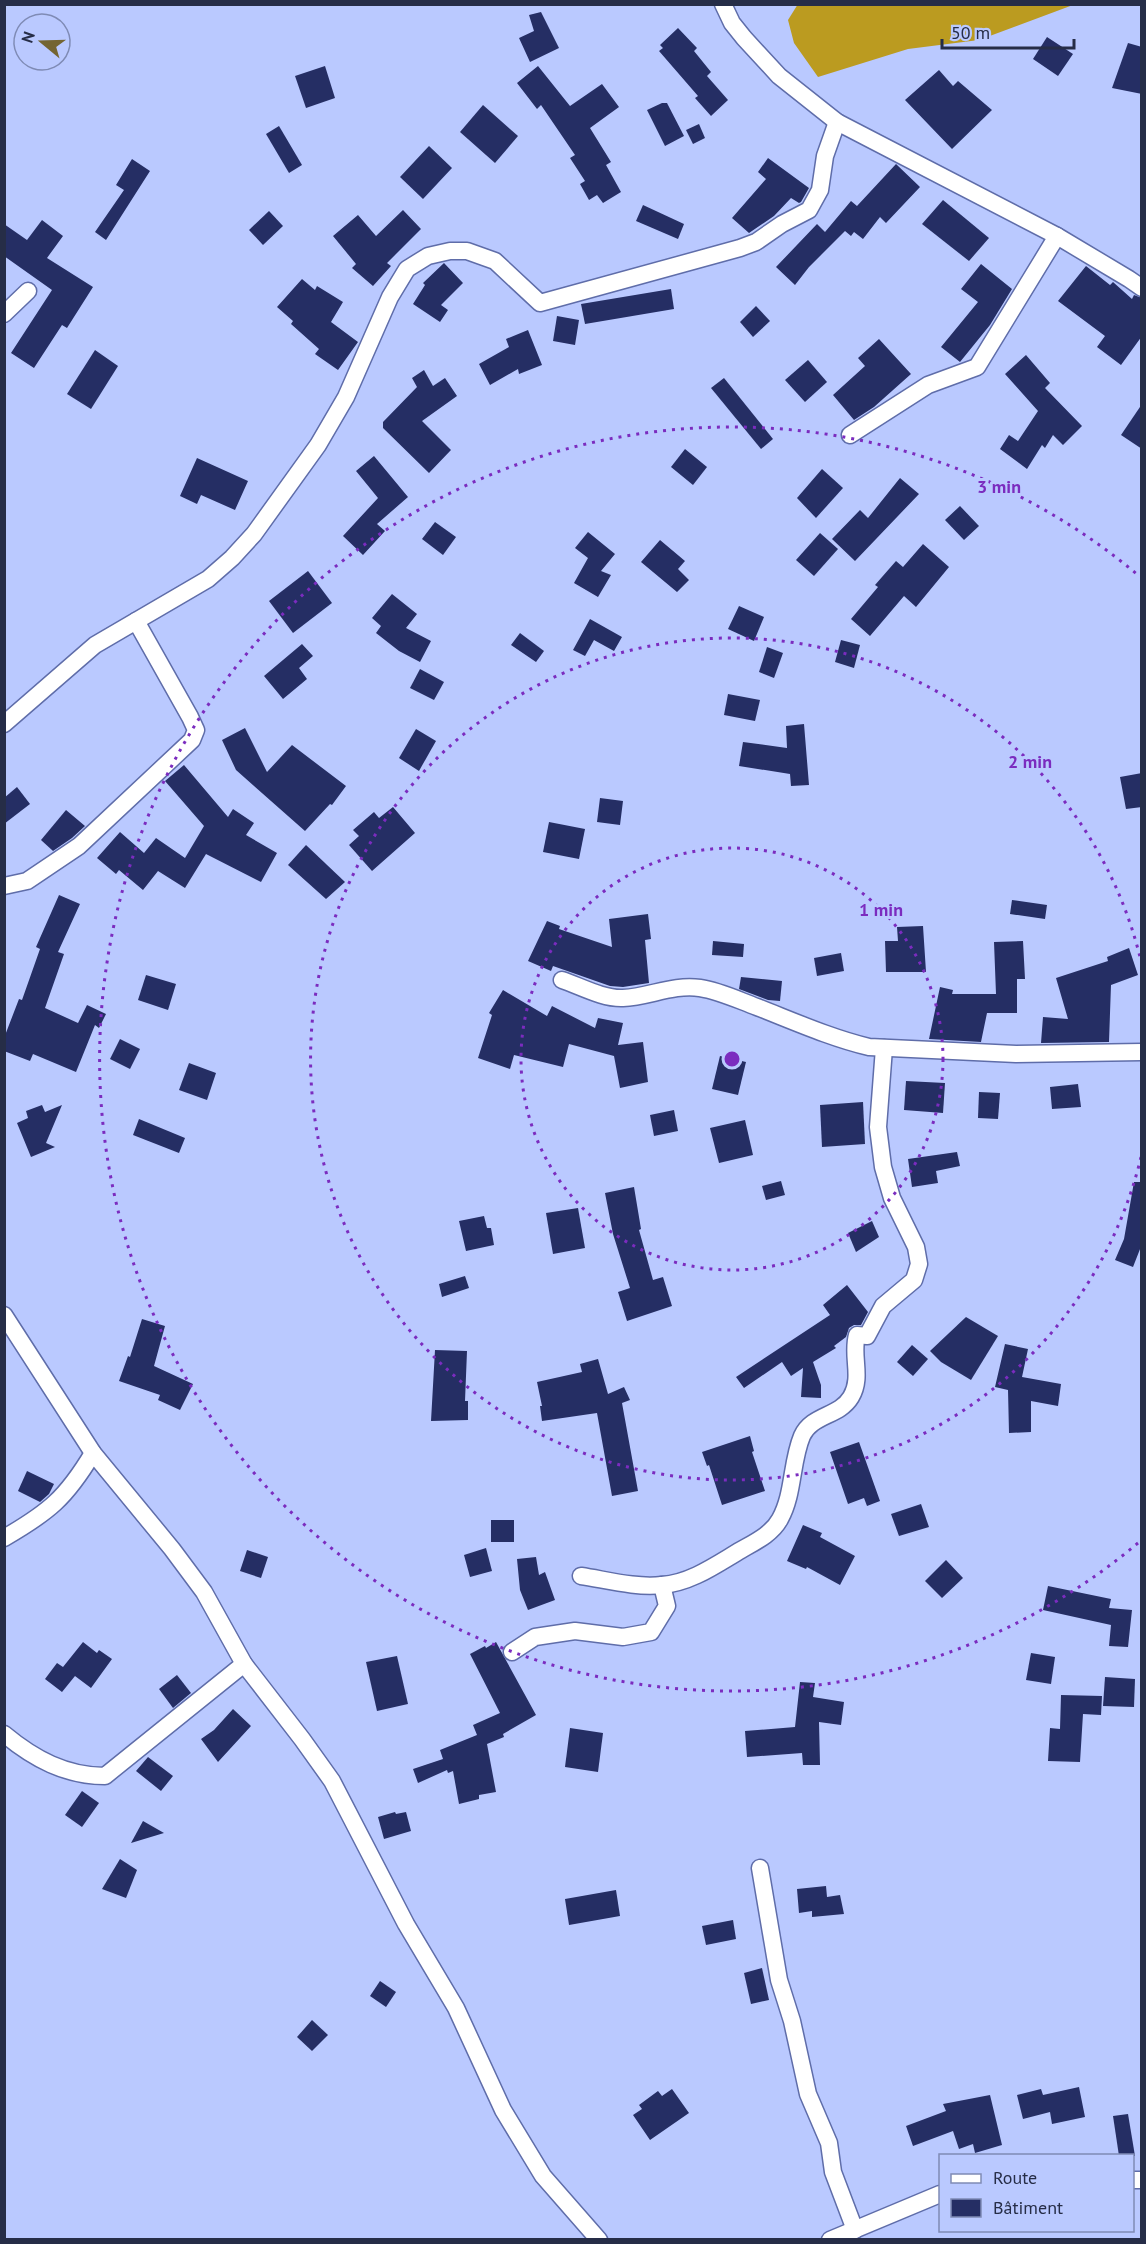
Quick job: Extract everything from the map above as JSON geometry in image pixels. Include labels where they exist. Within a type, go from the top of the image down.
[{"type":"street","points":[[723,4],[732,22],[744,38],[779,76],[837,122],[1057,237],[1142,288]]},
{"type":"street","points":[[4,724],[95,645],[208,579],[254,534],[318,445],[346,398],[390,297],[406,269],[428,256],[450,251],[467,251],[495,261],[540,303],[564,299],[687,261],[740,249],[809,210],[820,190],[825,156],[837,122]]},
{"type":"street","points":[[850,435],[928,385],[977,367],[1057,237]]},
{"type":"street","points":[[4,314],[28,291]]},
{"type":"street","points":[[4,886],[27,881],[79,846],[192,740],[196,730],[190,717],[136,621]]},
{"type":"street","points":[[561,980],[611,997],[623,998],[662,990],[700,988],[728,996],[847,1042],[884,1048],[1016,1054],[1142,1052]]},
{"type":"street","points":[[581,1576],[645,1585],[662,1585],[701,1573],[767,1534],[780,1520],[791,1485],[798,1448],[807,1427],[843,1407],[851,1397],[856,1385],[858,1370],[855,1352],[857,1335],[867,1336],[883,1306],[914,1280],[919,1264],[916,1247],[892,1198],[883,1167],[878,1127],[884,1048]]},
{"type":"street","points":[[4,1315],[93,1453],[172,1549],[204,1592],[244,1665],[302,1738],[332,1781],[406,1924],[456,2008],[503,2110],[543,2176],[599,2240]]},
{"type":"street","points":[[4,1538],[33,1521],[60,1500],[76,1481],[93,1453]]},
{"type":"street","points":[[512,1652],[535,1637],[575,1631],[623,1637],[651,1632],[667,1606],[662,1585]]},
{"type":"street","points":[[4,1734],[18,1745],[64,1771],[83,1776],[105,1776],[244,1665]]},
{"type":"street","points":[[760,1868],[779,1980],[792,2021],[808,2094],[829,2143],[834,2172],[855,2230]]},
{"type":"street","points":[[830,2240],[939,2194]]},
{"type":"shaded area","points":[[798,4],[1073,5],[979,40],[908,49],[818,77],[794,43],[788,20]]},
{"type":"building","points":[[541,12],[559,48],[530,62],[519,38],[534,31],[529,15]]},
{"type":"building","points":[[678,28],[697,48],[694,51],[711,72],[707,76],[728,100],[711,116],[695,98],[698,96],[659,51],[663,48],[660,45]]},
{"type":"building","points":[[1047,37],[1073,54],[1058,76],[1033,59]]},
{"type":"building","points":[[1128,43],[1142,47],[1142,94],[1112,88]]},
{"type":"building","points":[[325,66],[335,98],[306,108],[295,76]]},
{"type":"building","points":[[538,66],[570,106],[602,84],[619,107],[590,128],[611,162],[606,165],[621,192],[603,203],[597,195],[589,200],[580,184],[585,181],[570,158],[575,155],[541,105],[537,109],[517,83]]},
{"type":"building","points":[[939,70],[953,86],[958,81],[992,110],[952,149],[905,100]]},
{"type":"building","points":[[667,103],[684,136],[665,146],[647,110]]},
{"type":"building","points":[[483,105],[518,136],[495,163],[460,132]]},
{"type":"building","points":[[699,124],[705,138],[693,144],[686,130]]},
{"type":"building","points":[[279,126],[302,165],[289,173],[266,134]]},
{"type":"building","points":[[429,146],[452,168],[423,199],[400,177]]},
{"type":"building","points":[[768,158],[809,188],[801,202],[791,198],[774,216],[749,233],[732,218],[766,179],[758,172]]},
{"type":"building","points":[[132,159],[150,171],[106,240],[95,232],[124,190],[116,185]]},
{"type":"building","points":[[896,164],[920,187],[886,223],[880,217],[863,239],[854,232],[851,236],[845,231],[809,267],[795,285],[776,267],[817,224],[825,232],[851,201],[857,206]]},
{"type":"building","points":[[943,200],[989,238],[969,261],[922,224]]},
{"type":"building","points":[[643,205],[684,224],[678,239],[636,221]]},
{"type":"building","points":[[403,210],[421,229],[387,263],[391,266],[373,286],[352,268],[356,264],[333,236],[358,215],[376,236]]},
{"type":"building","points":[[269,211],[283,226],[263,245],[249,230]]},
{"type":"building","points":[[42,220],[63,236],[47,258],[93,287],[67,328],[62,325],[34,368],[11,353],[52,290],[4,256],[4,224],[27,240]]},
{"type":"building","points":[[444,263],[463,283],[441,305],[448,310],[440,322],[413,304],[425,285],[423,283]]},
{"type":"building","points":[[981,264],[1012,289],[990,325],[960,362],[941,347],[978,302],[961,289]]},
{"type":"building","points":[[1086,266],[1110,285],[1113,282],[1132,299],[1134,295],[1142,298],[1142,336],[1121,365],[1097,347],[1105,336],[1058,301]]},
{"type":"building","points":[[302,279],[315,290],[317,286],[343,302],[331,322],[358,342],[338,370],[315,354],[319,349],[291,324],[293,321],[277,307]]},
{"type":"building","points":[[671,289],[674,309],[585,324],[581,304]]},
{"type":"building","points":[[756,306],[770,321],[753,337],[740,322]]},
{"type":"building","points":[[557,316],[579,320],[575,345],[553,341]]},
{"type":"building","points":[[528,330],[542,365],[519,374],[518,369],[490,385],[479,364],[509,347],[506,339]]},
{"type":"building","points":[[879,339],[911,374],[874,407],[854,420],[833,395],[865,366],[858,358]]},
{"type":"building","points":[[95,350],[118,366],[91,409],[67,394]]},
{"type":"building","points":[[1026,355],[1050,383],[1045,388],[1082,426],[1063,445],[1053,435],[1045,448],[1042,445],[1027,469],[1000,449],[1009,435],[1018,441],[1038,411],[1005,374]]},
{"type":"building","points":[[808,360],[827,382],[805,402],[785,380]]},
{"type":"building","points":[[424,370],[433,386],[445,378],[457,396],[422,421],[451,450],[429,473],[383,428],[383,422],[417,387],[412,378]]},
{"type":"building","points":[[724,378],[773,439],[761,449],[711,388]]},
{"type":"building","points":[[1142,404],[1142,449],[1121,435]]},
{"type":"building","points":[[685,449],[707,467],[693,485],[671,467]]},
{"type":"building","points":[[374,456],[408,497],[377,524],[385,531],[363,555],[343,536],[378,498],[356,471]]},
{"type":"building","points":[[197,458],[248,481],[235,510],[201,495],[197,504],[180,496]]},
{"type":"building","points":[[822,469],[843,488],[816,518],[797,498]]},
{"type":"building","points":[[900,478],[919,494],[855,561],[832,539],[860,510],[868,518]]},
{"type":"building","points":[[960,506],[979,526],[964,540],[945,520]]},
{"type":"building","points":[[435,522],[456,537],[443,555],[422,539]]},
{"type":"building","points":[[588,532],[615,554],[601,571],[611,575],[598,597],[574,583],[588,558],[575,548]]},
{"type":"building","points":[[820,533],[838,549],[814,576],[796,560]]},
{"type":"building","points":[[660,540],[685,561],[678,569],[689,580],[677,592],[641,562]]},
{"type":"building","points":[[923,544],[949,567],[916,607],[904,596],[870,636],[851,619],[878,587],[875,585],[896,561],[903,567]]},
{"type":"building","points":[[308,571],[332,603],[293,633],[269,601]]},
{"type":"building","points":[[392,594],[417,614],[406,628],[431,641],[420,662],[399,651],[376,633],[381,626],[372,618]]},
{"type":"building","points":[[739,606],[764,617],[754,641],[728,629]]},
{"type":"building","points":[[590,619],[622,637],[614,651],[594,640],[585,656],[573,650]]},
{"type":"building","points":[[520,633],[544,651],[536,662],[511,645]]},
{"type":"building","points":[[841,640],[860,645],[854,668],[835,662]]},
{"type":"building","points":[[302,644],[313,656],[299,668],[307,679],[283,699],[264,676]]},
{"type":"building","points":[[767,647],[783,653],[774,678],[759,672]]},
{"type":"building","points":[[420,669],[444,682],[434,700],[410,688]]},
{"type":"building","points":[[728,694],[760,700],[755,721],[724,715]]},
{"type":"building","points":[[804,724],[809,785],[791,786],[790,774],[739,766],[743,742],[787,748],[786,726]]},
{"type":"building","points":[[245,728],[267,772],[292,745],[346,786],[332,805],[330,804],[305,831],[236,770],[222,740]]},
{"type":"building","points":[[416,729],[436,741],[419,771],[399,758]]},
{"type":"building","points":[[184,765],[228,817],[233,809],[254,823],[246,835],[277,853],[261,882],[206,854],[185,888],[158,871],[143,890],[119,870],[116,874],[97,858],[120,832],[144,853],[156,838],[185,858],[204,826],[165,781]]},
{"type":"building","points":[[1142,773],[1142,807],[1126,809],[1120,777]]},
{"type":"building","points":[[17,787],[30,804],[4,824],[4,798]]},
{"type":"building","points":[[600,798],[623,801],[620,825],[597,822]]},
{"type":"building","points":[[393,807],[415,833],[372,871],[349,845],[359,836],[353,830],[374,812],[379,818]]},
{"type":"building","points":[[66,810],[85,826],[53,851],[41,840]]},
{"type":"building","points":[[549,822],[585,829],[579,859],[543,852]]},
{"type":"building","points":[[306,845],[345,882],[326,899],[288,865]]},
{"type":"building","points":[[59,895],[80,904],[58,952],[64,954],[45,1008],[78,1023],[87,1005],[106,1014],[99,1028],[95,1025],[76,1072],[33,1054],[30,1061],[4,1051],[4,1038],[19,999],[22,1000],[40,949],[36,947]]},
{"type":"building","points":[[1012,900],[1047,905],[1045,919],[1010,914]]},
{"type":"building","points":[[648,914],[651,939],[645,940],[649,983],[623,987],[610,986],[553,966],[551,971],[528,961],[547,921],[560,926],[559,929],[612,947],[609,919]]},
{"type":"building","points":[[923,926],[926,972],[886,972],[885,941],[898,941],[897,927]]},
{"type":"building","points":[[713,941],[744,944],[743,957],[712,955]]},
{"type":"building","points":[[1023,941],[1025,979],[1017,979],[1017,1013],[987,1013],[981,1042],[929,1039],[940,987],[953,990],[952,994],[996,994],[994,942]]},
{"type":"building","points":[[1129,948],[1138,975],[1111,985],[1109,1042],[1041,1043],[1043,1017],[1068,1019],[1056,978],[1108,961],[1107,957]]},
{"type":"building","points":[[841,953],[844,971],[817,976],[814,958]]},
{"type":"building","points":[[146,975],[176,984],[168,1010],[138,1000]]},
{"type":"building","points":[[741,977],[782,981],[780,1001],[768,1000],[739,989]]},
{"type":"building","points":[[503,990],[547,1016],[552,1006],[595,1028],[598,1018],[623,1023],[618,1045],[643,1042],[648,1082],[620,1088],[614,1056],[569,1044],[563,1067],[514,1055],[510,1069],[478,1058],[492,1015],[489,1013]]},
{"type":"building","points":[[120,1039],[140,1049],[130,1069],[110,1059]]},
{"type":"building","points":[[720,1056],[746,1062],[738,1095],[712,1089]]},
{"type":"building","points":[[189,1063],[216,1073],[207,1100],[179,1090]]},
{"type":"building","points":[[906,1081],[945,1083],[943,1113],[904,1110]]},
{"type":"building","points":[[1078,1084],[1081,1107],[1052,1109],[1050,1087]]},
{"type":"building","points":[[979,1092],[1000,1093],[998,1119],[978,1118]]},
{"type":"building","points":[[863,1102],[865,1144],[822,1147],[820,1105]]},
{"type":"building","points":[[42,1105],[45,1112],[62,1105],[46,1143],[55,1147],[31,1157],[17,1123],[28,1118],[26,1111]]},
{"type":"building","points":[[674,1110],[678,1131],[654,1136],[650,1115]]},
{"type":"building","points":[[139,1119],[185,1138],[179,1153],[133,1135]]},
{"type":"building","points":[[745,1120],[753,1155],[719,1163],[710,1128]]},
{"type":"building","points":[[957,1152],[960,1166],[936,1171],[938,1183],[912,1187],[908,1159]]},
{"type":"building","points":[[781,1181],[785,1195],[766,1200],[762,1186]]},
{"type":"building","points":[[1134,1182],[1142,1182],[1142,1244],[1133,1267],[1115,1260],[1124,1239]]},
{"type":"building","points":[[634,1187],[641,1229],[639,1230],[653,1280],[663,1277],[672,1306],[627,1321],[618,1292],[630,1288],[613,1234],[605,1193]]},
{"type":"building","points":[[578,1208],[585,1248],[553,1254],[546,1213]]},
{"type":"building","points":[[484,1216],[487,1228],[491,1228],[494,1245],[466,1251],[459,1221]]},
{"type":"building","points":[[872,1221],[879,1237],[856,1252],[848,1233]]},
{"type":"building","points":[[465,1276],[469,1288],[442,1297],[439,1284]]},
{"type":"building","points":[[847,1285],[868,1312],[861,1325],[849,1328],[846,1337],[834,1346],[836,1348],[813,1362],[821,1385],[821,1398],[801,1397],[803,1368],[791,1376],[782,1362],[744,1388],[736,1377],[830,1315],[823,1305]]},
{"type":"building","points":[[966,1317],[998,1336],[971,1380],[941,1362],[930,1351]]},
{"type":"building","points":[[142,1319],[165,1326],[154,1366],[193,1384],[180,1410],[158,1400],[160,1395],[119,1381],[128,1356],[130,1357]]},
{"type":"building","points":[[1005,1344],[1028,1349],[1022,1377],[1061,1384],[1058,1406],[1031,1401],[1031,1432],[1009,1433],[1008,1390],[995,1387]]},
{"type":"building","points":[[912,1345],[928,1359],[913,1376],[897,1362]]},
{"type":"building","points":[[435,1350],[467,1351],[465,1401],[468,1401],[468,1420],[431,1421]]},
{"type":"building","points":[[598,1359],[608,1394],[624,1387],[630,1400],[622,1403],[638,1491],[612,1496],[597,1413],[542,1421],[540,1406],[542,1406],[537,1382],[582,1372],[580,1364]]},
{"type":"building","points":[[750,1436],[754,1451],[752,1452],[765,1491],[722,1505],[709,1465],[707,1466],[702,1452]]},
{"type":"building","points":[[859,1442],[880,1501],[867,1506],[864,1498],[848,1504],[830,1452]]},
{"type":"building","points":[[27,1471],[54,1484],[49,1494],[40,1502],[18,1491]]},
{"type":"building","points":[[921,1504],[929,1527],[899,1536],[891,1514]]},
{"type":"building","points":[[491,1520],[514,1520],[514,1542],[491,1542]]},
{"type":"building","points":[[803,1525],[822,1533],[820,1537],[855,1556],[840,1585],[807,1567],[806,1569],[787,1561]]},
{"type":"building","points":[[486,1548],[492,1571],[470,1577],[464,1555]]},
{"type":"building","points":[[247,1550],[268,1557],[261,1578],[240,1571]]},
{"type":"building","points":[[536,1557],[539,1575],[545,1572],[555,1600],[528,1610],[520,1590],[517,1559]]},
{"type":"building","points":[[946,1560],[963,1578],[942,1598],[925,1581]]},
{"type":"building","points":[[1048,1586],[1111,1599],[1109,1608],[1132,1610],[1128,1647],[1109,1646],[1111,1625],[1043,1610]]},
{"type":"building","points":[[83,1642],[97,1653],[99,1650],[112,1659],[91,1688],[75,1676],[62,1692],[45,1679],[57,1663],[63,1667]]},
{"type":"building","points":[[496,1642],[536,1715],[503,1734],[504,1737],[487,1744],[496,1792],[479,1795],[479,1799],[459,1804],[453,1771],[448,1773],[447,1770],[418,1783],[413,1769],[443,1759],[440,1750],[477,1735],[473,1725],[500,1713],[470,1654]]},
{"type":"building","points":[[1031,1653],[1055,1657],[1051,1684],[1026,1680]]},
{"type":"building","points":[[397,1656],[408,1704],[377,1711],[366,1662]]},
{"type":"building","points":[[177,1675],[191,1693],[173,1708],[159,1689]]},
{"type":"building","points":[[1105,1677],[1135,1679],[1134,1707],[1103,1706]]},
{"type":"building","points":[[800,1682],[815,1683],[813,1697],[844,1702],[841,1725],[819,1722],[820,1765],[803,1765],[802,1753],[747,1757],[745,1731],[795,1727]]},
{"type":"building","points":[[1061,1695],[1102,1696],[1101,1715],[1083,1714],[1080,1762],[1048,1761],[1050,1728],[1060,1729]]},
{"type":"building","points":[[233,1709],[251,1726],[218,1762],[201,1739],[214,1730]]},
{"type":"building","points":[[570,1728],[603,1733],[598,1772],[565,1767]]},
{"type":"building","points":[[148,1757],[173,1776],[161,1791],[136,1771]]},
{"type":"building","points":[[82,1791],[99,1803],[82,1827],[65,1815]]},
{"type":"building","points":[[395,1812],[396,1814],[406,1812],[411,1831],[384,1839],[378,1817]]},
{"type":"building","points":[[143,1821],[164,1833],[131,1843]]},
{"type":"building","points":[[120,1859],[137,1870],[126,1898],[102,1889]]},
{"type":"building","points":[[826,1886],[827,1897],[840,1895],[844,1914],[812,1917],[812,1911],[799,1913],[797,1889]]},
{"type":"building","points":[[616,1890],[620,1916],[569,1925],[565,1899]]},
{"type":"building","points":[[733,1920],[736,1939],[706,1945],[702,1926]]},
{"type":"building","points":[[762,1968],[769,2000],[751,2004],[744,1973]]},
{"type":"building","points":[[380,1981],[396,1992],[386,2007],[370,1996]]},
{"type":"building","points":[[312,2020],[328,2035],[312,2051],[297,2037]]},
{"type":"building","points":[[1079,2087],[1085,2117],[1052,2124],[1050,2112],[1023,2119],[1017,2095],[1041,2089],[1043,2095]]},
{"type":"building","points":[[672,2089],[689,2113],[650,2140],[633,2115],[642,2109],[639,2105],[658,2091],[662,2096]]},
{"type":"building","points":[[990,2095],[1002,2145],[975,2153],[973,2144],[959,2149],[953,2131],[913,2146],[906,2126],[946,2111],[943,2104]]},
{"type":"building","points":[[1128,2114],[1135,2156],[1134,2154],[1119,2154],[1113,2116]]}]
